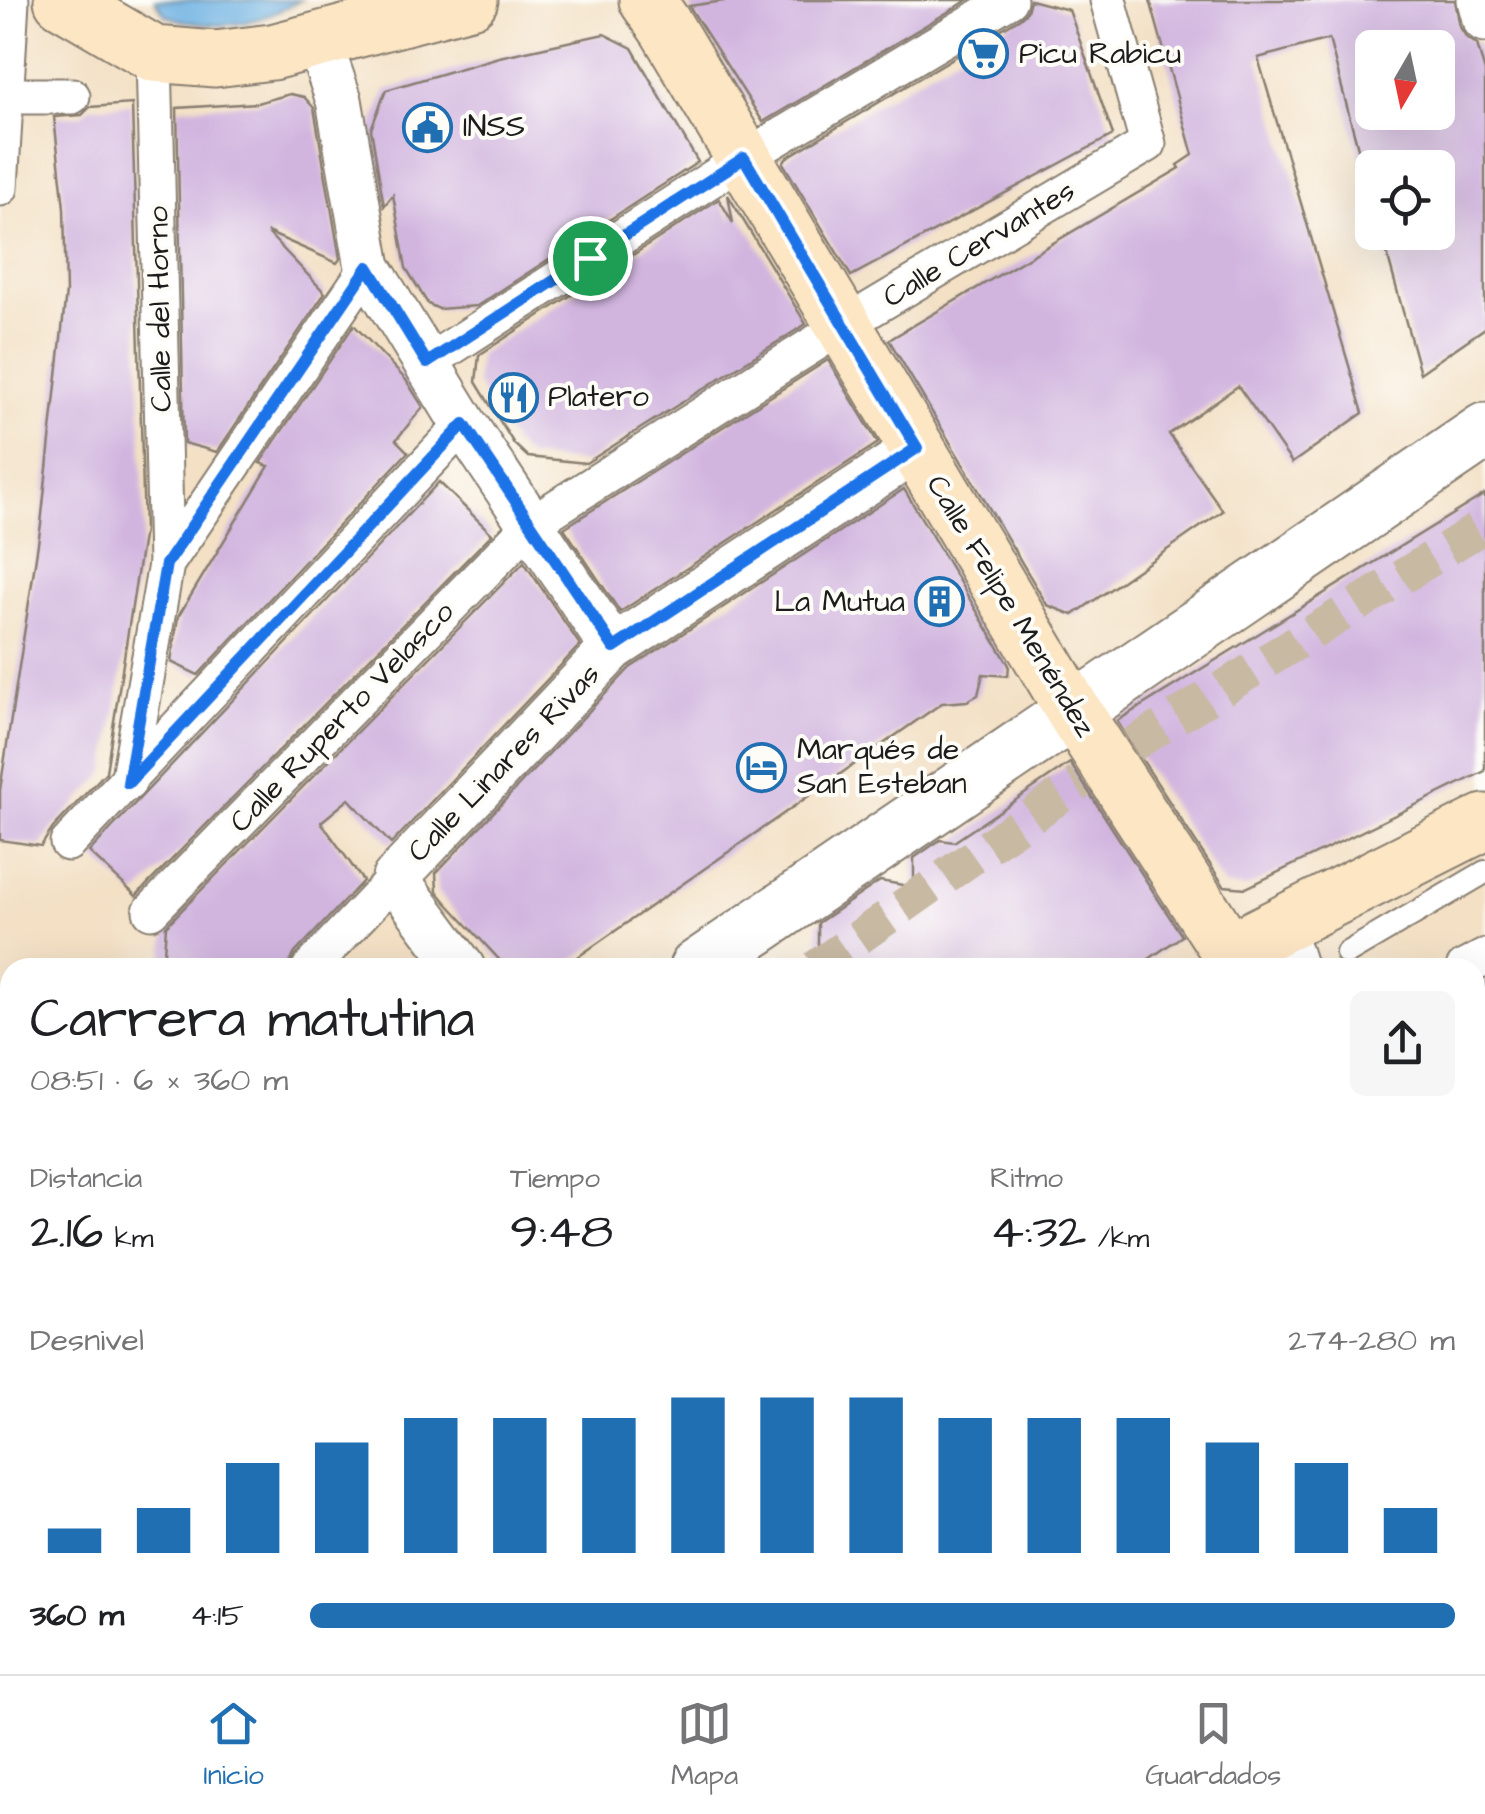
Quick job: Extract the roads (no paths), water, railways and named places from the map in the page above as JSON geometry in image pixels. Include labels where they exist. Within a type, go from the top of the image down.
[{"type":"main road","points":[[62,0],[130,30],[214,58],[272,52],[336,26],[470,0]]},
{"type":"main road","name":"Calle Felipe Menéndez","points":[[647,0],[844,325],[1216,958]]},
{"type":"main road","points":[[1222,958],[1292,945],[1485,822]]},
{"type":"street","points":[[0,188],[11,0]]},
{"type":"street","points":[[427,363],[744,158],[1008,0]]},
{"type":"street","name":"Calle Cervantes","points":[[532,523],[844,325],[1148,144],[1108,0]]},
{"type":"street","points":[[1480,0],[1485,19]]},
{"type":"street","points":[[336,26],[338,100],[368,267],[464,424],[614,648]]},
{"type":"street","name":"Calle del Horno","points":[[130,30],[166,564]]},
{"type":"street","points":[[6,96],[72,96]]},
{"type":"street","points":[[128,783],[166,564],[368,267]]},
{"type":"street","points":[[68,842],[464,424]]},
{"type":"street","points":[[712,958],[1485,432]]},
{"type":"street","name":"Calle Linares Rivas","points":[[319,958],[614,648],[917,448]]},
{"type":"street","name":"Calle Ruperto Velasco","points":[[151,910],[532,523]]},
{"type":"street","points":[[394,878],[454,958]]},
{"type":"lane","points":[[1346,953],[1485,872]]},
{"type":"water","points":[[155,0],[301,0],[252,21],[218,25],[165,15]]},
{"type":"tunnel","points":[[1132,745],[1485,525]]},
{"type":"tunnel","points":[[829,958],[1080,782]]},
{"type":"place","name":"Picu Rabicu","points":[[984,54]]},
{"type":"place","name":"INSS","points":[[428,127]]},
{"type":"place","name":"Platero","points":[[513,397]]},
{"type":"place","name":"La Mutua","points":[[940,602]]},
{"type":"place","name":"Marqués de San Esteban","points":[[762,767]]}]
